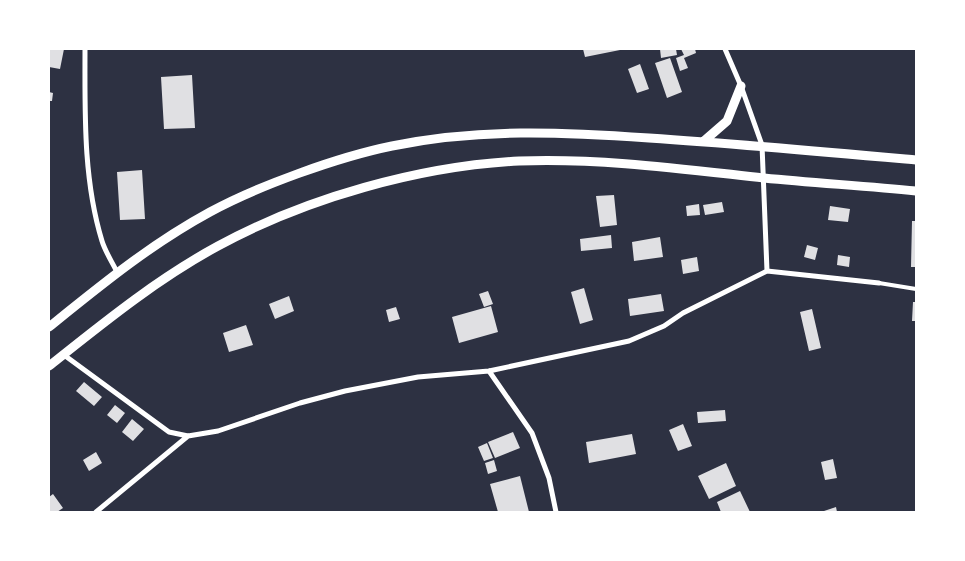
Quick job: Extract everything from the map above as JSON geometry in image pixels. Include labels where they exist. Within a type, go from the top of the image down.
[{"type":"street","points":[[85,49],[85,119],[90,190],[102,242],[117,272]]},
{"type":"street","points":[[725,49],[741,86],[762,145],[767,271]]},
{"type":"street","points":[[704,141],[727,121],[741,86]]},
{"type":"street","points":[[49,327],[117,272],[160,242],[212,211],[272,185],[390,146],[465,136],[554,132],[762,145],[916,160]]},
{"type":"street","points":[[49,366],[159,281],[219,245],[334,196],[404,177],[519,161],[585,161],[682,167],[762,177],[916,191]]},
{"type":"street","points":[[64,355],[169,432],[188,436],[218,431],[300,403],[345,391],[418,377],[489,371],[629,341],[664,326],[683,313],[767,271],[879,283]]},
{"type":"street","points":[[489,371],[532,433],[549,478],[556,512]]},
{"type":"street","points":[[96,512],[188,436]]},
{"type":"lane","points":[[879,283],[916,289]]},
{"type":"building","points":[[49,49],[64,49],[60,69],[49,67]]},
{"type":"building","points":[[583,49],[620,49],[620,50],[585,57]]},
{"type":"building","points":[[660,49],[676,49],[677,55],[661,58]]},
{"type":"building","points":[[681,49],[695,49],[696,53],[684,58],[688,68],[680,71],[676,58],[684,55]]},
{"type":"building","points":[[670,58],[682,92],[667,98],[655,63]]},
{"type":"building","points":[[640,64],[649,89],[637,93],[628,69]]},
{"type":"building","points":[[192,75],[195,128],[164,129],[161,77]]},
{"type":"building","points":[[49,92],[53,93],[52,101],[49,101]]},
{"type":"building","points":[[142,170],[145,219],[120,220],[117,172]]},
{"type":"building","points":[[614,195],[617,225],[600,227],[596,196]]},
{"type":"building","points":[[722,202],[724,212],[705,215],[703,205]]},
{"type":"building","points":[[699,204],[700,215],[687,216],[686,206]]},
{"type":"building","points":[[830,206],[850,209],[848,222],[828,220]]},
{"type":"building","points":[[912,221],[916,221],[916,267],[911,267]]},
{"type":"building","points":[[611,235],[612,248],[581,251],[580,239]]},
{"type":"building","points":[[660,237],[663,257],[634,261],[632,242]]},
{"type":"building","points":[[807,245],[818,248],[815,260],[804,257]]},
{"type":"building","points":[[838,255],[850,257],[849,267],[837,265]]},
{"type":"building","points":[[697,257],[699,271],[683,274],[681,260]]},
{"type":"building","points":[[584,288],[593,320],[580,324],[571,292]]},
{"type":"building","points":[[488,291],[493,304],[484,307],[479,294]]},
{"type":"building","points":[[661,294],[664,311],[630,316],[628,299]]},
{"type":"building","points":[[289,296],[294,311],[275,319],[269,304]]},
{"type":"building","points":[[913,302],[916,302],[916,321],[912,321]]},
{"type":"building","points":[[491,306],[498,332],[459,343],[452,317]]},
{"type":"building","points":[[396,307],[400,319],[389,322],[386,310]]},
{"type":"building","points":[[812,309],[821,348],[809,351],[800,312]]},
{"type":"building","points":[[246,325],[253,345],[229,352],[223,333]]},
{"type":"building","points":[[84,382],[102,397],[94,406],[76,391]]},
{"type":"building","points":[[115,405],[125,413],[117,423],[107,415]]},
{"type":"building","points":[[725,410],[726,421],[698,423],[697,412]]},
{"type":"building","points":[[132,419],[144,429],[133,441],[122,432]]},
{"type":"building","points":[[683,424],[692,446],[678,451],[669,430]]},
{"type":"building","points":[[513,432],[520,448],[495,458],[488,442]]},
{"type":"building","points":[[632,434],[636,454],[589,463],[586,442]]},
{"type":"building","points":[[487,443],[493,458],[484,461],[478,447]]},
{"type":"building","points":[[96,452],[102,463],[89,471],[83,460]]},
{"type":"building","points":[[833,459],[837,478],[825,480],[821,462]]},
{"type":"building","points":[[494,460],[497,471],[488,474],[485,463]]},
{"type":"building","points":[[726,463],[736,486],[709,499],[698,476]]},
{"type":"building","points":[[520,476],[529,512],[498,512],[490,484]]},
{"type":"building","points":[[740,491],[750,512],[721,512],[717,502]]},
{"type":"building","points":[[53,494],[63,508],[57,512],[49,512],[49,497]]},
{"type":"building","points":[[836,507],[837,512],[821,512]]}]
